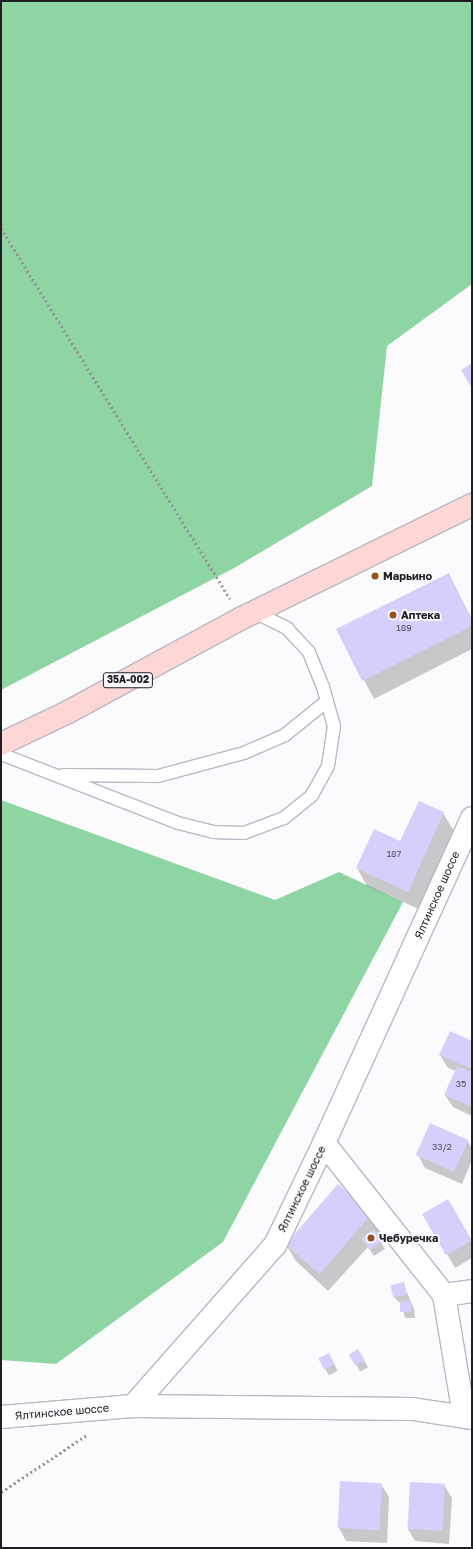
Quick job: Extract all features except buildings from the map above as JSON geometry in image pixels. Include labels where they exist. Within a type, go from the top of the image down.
[{"type":"main road","name":"35А-002","points":[[1,744],[68,712],[248,615],[472,505]]},
{"type":"street","name":"Ялтинское шоссе","points":[[1,1417],[133,1406],[275,1245],[324,1143],[472,818]]},
{"type":"street","points":[[133,1406],[412,1409],[468,1417],[444,1295],[324,1143]]},
{"type":"street","points":[[444,1295],[472,1291]]},
{"type":"lane","points":[[1,754],[178,823],[213,832],[244,833],[284,818],[312,796],[328,766],[334,726],[327,701],[309,652],[287,628],[248,615]]},
{"type":"lane","points":[[56,775],[158,776],[244,753],[285,735],[327,701]]},
{"type":"path","points":[[1,228],[248,615]]},
{"type":"path","points":[[1,1492],[89,1433]]},
{"type":"green space","points":[[1,1],[472,1],[472,284],[387,346],[372,486],[236,567],[1,690]]},
{"type":"green space","points":[[1,800],[275,900],[339,872],[403,902],[223,1242],[56,1364],[1,1360]]},
{"type":"place","name":"Марьино","points":[[375,576]]},
{"type":"place","name":"Аптека","points":[[393,615]]},
{"type":"place","name":"Чебуречка","points":[[371,1238]]}]
